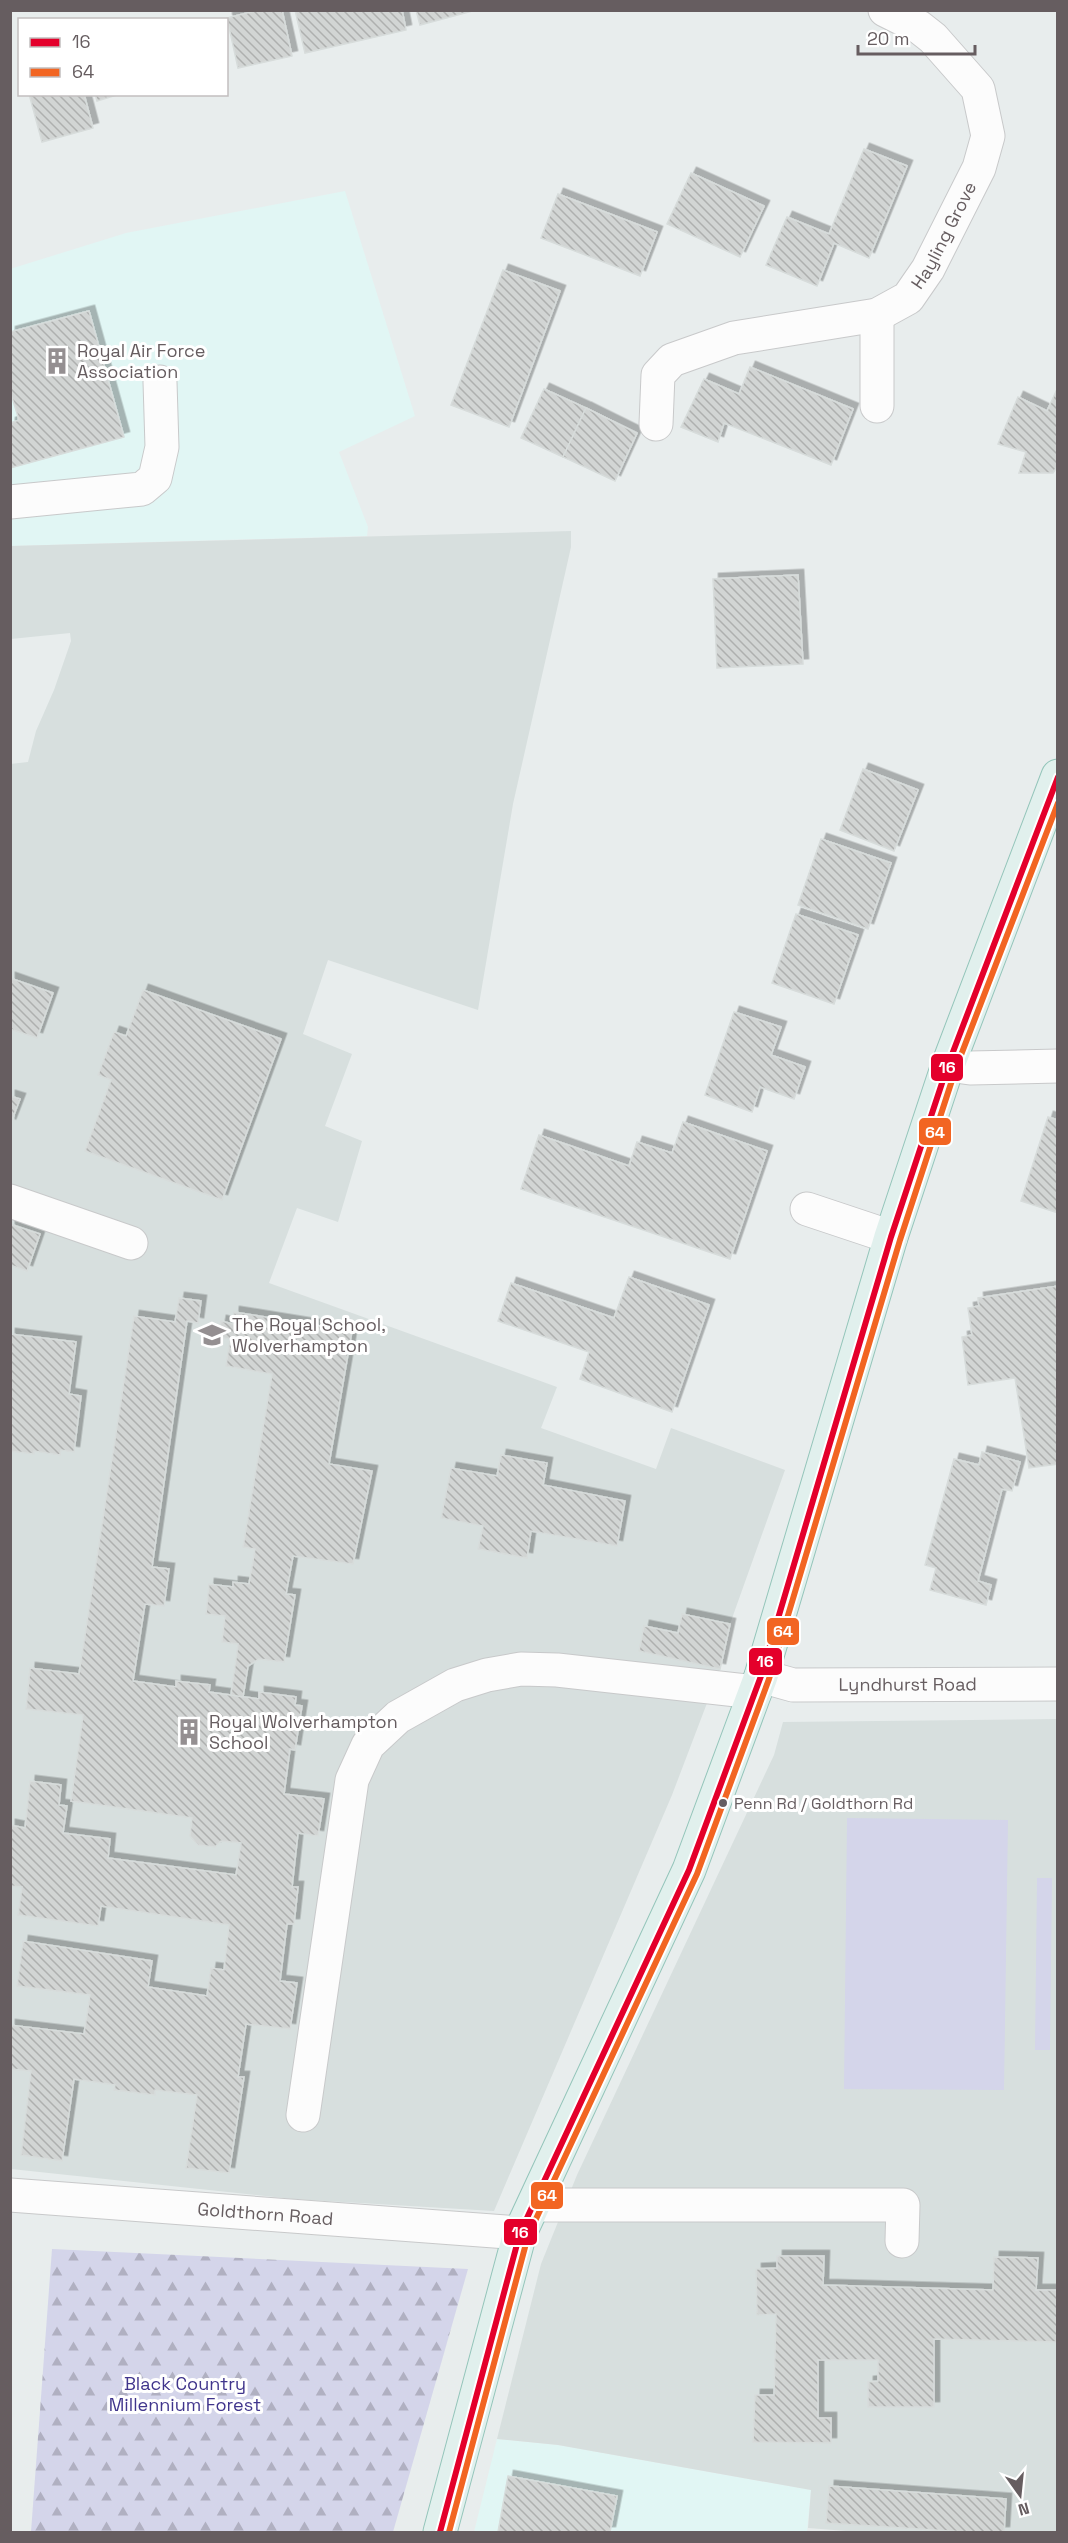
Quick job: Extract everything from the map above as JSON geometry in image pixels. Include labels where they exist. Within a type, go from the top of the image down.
[{"type":"highway","points":[[440,2532],[520,2233],[689,1870],[758,1684],[891,1236],[948,1065],[1058,776]]},
{"type":"street","name":"Hayling Grove","points":[[656,424],[658,375],[672,360],[734,338],[877,315],[908,298],[928,269],[980,168],[988,136],[978,89],[933,38],[920,27],[885,10]]},
{"type":"street","points":[[877,315],[877,406]]},
{"type":"street","points":[[10,502],[142,489],[155,478],[162,447],[160,382]]},
{"type":"street","points":[[948,1065],[970,1068],[1058,1066]]},
{"type":"street","points":[[10,1201],[131,1243]]},
{"type":"street","points":[[807,1209],[891,1236]]},
{"type":"street","name":"Lyndhurst Road","points":[[303,2115],[352,1780],[368,1745],[398,1717],[455,1685],[487,1675],[521,1669],[793,1685],[1058,1684]]},
{"type":"street","name":"Goldthorn Road","points":[[10,2195],[520,2233]]},
{"type":"street","points":[[535,2205],[903,2205],[902,2241]]},
{"type":"shaded area","points":[[345,191],[415,416],[339,452],[368,527],[367,536],[11,546],[10,269],[126,233]]},
{"type":"shaded area","name":"The Royal School, Wolverhampton","points":[[571,531],[571,547],[513,804],[478,1010],[328,960],[303,1034],[352,1054],[325,1126],[362,1141],[338,1222],[297,1208],[269,1283],[557,1387],[541,1428],[656,1469],[671,1428],[785,1470],[730,1624],[720,1669],[672,1795],[494,2211],[293,2199],[11,2169],[10,764],[28,762],[36,731],[54,690],[71,641],[70,633],[11,639],[10,546]]},
{"type":"shaded area","points":[[1057,1719],[1057,2532],[859,2532],[808,2528],[811,2490],[558,2445],[497,2439],[541,2264],[577,2175],[774,1755],[783,1722]]},
{"type":"shaded area","points":[[497,2439],[558,2445],[811,2490],[807,2532],[474,2532]]},
{"type":"green space","points":[[847,1818],[1008,1820],[1004,2090],[844,2089]]},
{"type":"green space","points":[[1037,1878],[1052,1878],[1050,2050],[1035,2050]]},
{"type":"green space","name":"Black Country Millennium Forest","points":[[52,2249],[468,2269],[393,2532],[31,2532]]},
{"type":"building","points":[[259,10],[282,10],[292,56],[238,68],[227,18]]},
{"type":"building","points":[[295,10],[402,10],[406,30],[305,53]]},
{"type":"building","points":[[416,10],[476,10],[420,25]]},
{"type":"building","points":[[30,96],[85,96],[93,128],[42,142]]},
{"type":"building","points":[[96,96],[113,96],[97,101]]},
{"type":"building","points":[[864,149],[907,166],[869,258],[834,243],[817,286],[766,265],[787,217],[829,234]]},
{"type":"building","points":[[691,173],[764,206],[740,257],[667,224]]},
{"type":"building","points":[[558,194],[657,232],[640,276],[541,238]]},
{"type":"building","points":[[503,270],[560,291],[509,427],[451,405]]},
{"type":"building","name":"Royal Air Force Association","points":[[89,311],[124,437],[10,468],[10,423],[19,420],[10,391],[10,332]]},
{"type":"building","points":[[750,367],[853,409],[831,465],[724,423],[718,442],[681,427],[704,379],[739,394]]},
{"type":"building","points":[[1058,387],[1058,465],[1053,473],[1019,473],[1026,452],[998,444],[1018,397],[1047,411]]},
{"type":"building","points":[[544,389],[586,408],[563,457],[521,438]]},
{"type":"building","points":[[586,408],[637,433],[615,481],[563,457]]},
{"type":"building","points":[[798,575],[803,664],[717,668],[713,579]]},
{"type":"building","points":[[863,769],[918,790],[894,851],[840,830]]},
{"type":"building","points":[[821,839],[891,863],[868,929],[798,905]]},
{"type":"building","points":[[796,914],[858,935],[834,1004],[772,983]]},
{"type":"building","points":[[10,978],[53,993],[37,1038],[10,1029]]},
{"type":"building","points":[[143,990],[281,1039],[222,1200],[85,1151],[111,1080],[98,1075],[114,1032],[126,1036]]},
{"type":"building","points":[[734,1012],[781,1027],[771,1055],[805,1067],[794,1099],[760,1087],[752,1112],[705,1095]]},
{"type":"building","points":[[10,1096],[20,1099],[10,1125]]},
{"type":"building","points":[[1048,1117],[1058,1120],[1058,1213],[1021,1201]]},
{"type":"building","points":[[683,1122],[767,1151],[730,1259],[521,1189],[539,1135],[629,1166],[637,1142],[672,1153]]},
{"type":"building","points":[[10,1224],[40,1234],[27,1271],[10,1265]]},
{"type":"building","points":[[629,1277],[709,1305],[672,1412],[580,1379],[589,1352],[498,1321],[511,1283],[614,1318]]},
{"type":"building","points":[[1058,1286],[1058,1464],[1029,1468],[1015,1378],[968,1385],[962,1337],[972,1335],[968,1308],[979,1306],[978,1298]]},
{"type":"building","name":"Royal Wolverhampton School","points":[[179,1298],[201,1301],[198,1323],[187,1321],[152,1567],[169,1569],[164,1606],[145,1604],[133,1681],[176,1687],[176,1681],[210,1685],[209,1692],[259,1699],[259,1692],[296,1697],[295,1705],[302,1706],[295,1750],[290,1749],[284,1794],[324,1799],[318,1836],[298,1833],[292,1887],[298,1887],[294,1924],[287,1924],[280,1981],[297,1983],[290,2029],[246,2024],[238,2077],[244,2077],[229,2173],[186,2168],[197,2095],[155,2090],[155,2095],[114,2090],[115,2085],[74,2079],[62,2161],[21,2155],[31,2071],[10,2069],[10,2025],[84,2034],[90,1995],[17,1986],[23,1941],[152,1961],[148,1987],[207,1996],[211,1968],[224,1970],[229,1925],[101,1906],[98,1926],[18,1915],[22,1887],[10,1886],[10,1825],[25,1828],[30,1781],[61,1785],[59,1805],[67,1806],[63,1833],[110,1839],[108,1858],[236,1875],[241,1843],[221,1841],[215,1847],[198,1845],[190,1836],[192,1818],[71,1801],[83,1715],[26,1709],[30,1668],[79,1674],[134,1316],[175,1322]]},
{"type":"building","points":[[234,1312],[352,1331],[329,1464],[372,1471],[353,1564],[293,1556],[286,1594],[295,1595],[284,1662],[259,1659],[248,1666],[243,1697],[231,1695],[238,1644],[222,1642],[225,1616],[206,1614],[209,1584],[233,1587],[233,1582],[249,1584],[255,1549],[243,1547],[272,1374],[226,1366],[230,1339],[218,1337],[221,1321],[233,1324]]},
{"type":"building","points":[[10,1334],[76,1342],[69,1394],[81,1396],[74,1452],[61,1450],[60,1455],[34,1451],[34,1454],[10,1451]]},
{"type":"building","points":[[982,1452],[1020,1462],[1012,1491],[1002,1489],[978,1581],[991,1585],[986,1605],[930,1590],[936,1568],[925,1565],[954,1459],[979,1465]]},
{"type":"building","points":[[501,1455],[547,1463],[543,1485],[625,1501],[617,1546],[531,1531],[527,1558],[478,1549],[483,1526],[441,1518],[451,1468],[497,1476]]},
{"type":"building","points":[[682,1614],[730,1624],[720,1669],[639,1651],[644,1626],[678,1633]]},
{"type":"building","points":[[777,2256],[824,2256],[823,2285],[993,2290],[994,2257],[1038,2258],[1036,2290],[1058,2290],[1058,2342],[934,2339],[934,2407],[868,2407],[868,2382],[878,2381],[878,2360],[818,2360],[818,2418],[831,2418],[831,2443],[753,2442],[755,2395],[774,2395],[776,2314],[757,2315],[756,2269],[777,2268]]},
{"type":"building","points":[[508,2476],[617,2496],[610,2532],[498,2532]]},
{"type":"building","points":[[829,2486],[1006,2499],[1004,2532],[965,2532],[826,2523]]},
{"type":"transit line","name":"16","points":[[440,2532],[520,2233],[689,1870],[761,1676],[891,1237],[948,1065],[1058,777]]},
{"type":"transit line","name":"64","points":[[449,2532],[528,2236],[697,1874],[769,1679],[900,1240],[956,1068],[1058,803]]},
{"type":"place","name":"Royal Air Force Association","points":[[57,361]]},
{"type":"place","name":"The Royal School, Wolverhampton","points":[[212,1335]]},
{"type":"place","name":"Royal Wolverhampton School","points":[[189,1732]]},
{"type":"place","name":"Penn Rd / Goldthorn Rd","points":[[723,1803]]}]
